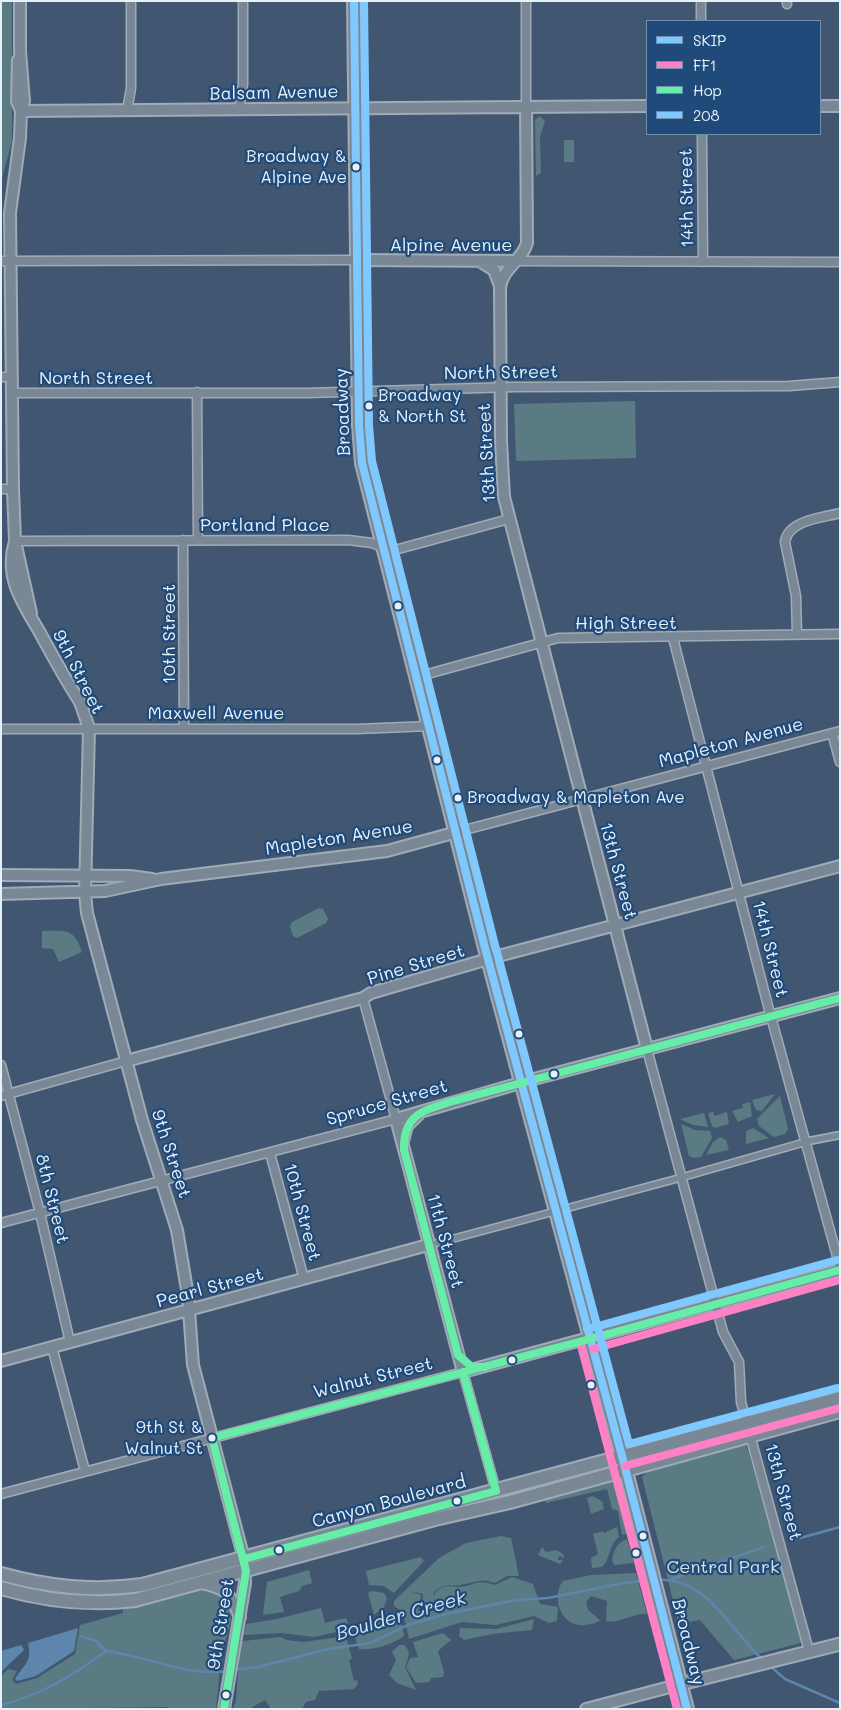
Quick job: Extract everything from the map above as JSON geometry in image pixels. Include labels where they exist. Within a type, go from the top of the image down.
[{"type":"main road","name":"Broadway","points":[[354,1],[359,391],[362,463],[418,677],[485,948],[490,960],[626,1470],[687,1709]]},
{"type":"main road","name":"Canyon Boulevard","points":[[1,1574],[56,1586],[118,1588],[245,1565],[626,1470],[840,1398]]},
{"type":"main road","name":"Canyon Boulevard","points":[[1,1588],[61,1602],[97,1603],[135,1600],[201,1583],[245,1565],[622,1456],[840,1411]]},
{"type":"main road","points":[[681,1684],[840,1644]]},
{"type":"street","name":"9th Street","points":[[20,1],[20,51],[24,76],[24,101],[21,111],[20,142],[6,261],[13,377],[15,541],[32,619],[80,702],[89,728],[85,894],[90,925],[126,1061],[177,1230],[189,1310],[192,1358],[245,1565],[240,1618],[224,1706]]},
{"type":"street","points":[[127,111],[132,88],[131,1]]},
{"type":"street","points":[[239,110],[243,84],[243,1]]},
{"type":"street","name":"13th Street","points":[[526,1],[528,237],[525,250],[503,275],[500,288],[502,475],[509,519],[715,1304],[726,1339],[740,1362],[739,1395],[809,1651]]},
{"type":"street","points":[[701,1],[701,20]]},
{"type":"street","name":"Balsam Avenue","points":[[21,111],[646,106]]},
{"type":"street","points":[[821,106],[840,106]]},
{"type":"street","name":"14th Street","points":[[702,135],[703,262]]},
{"type":"street","name":"Alpine Avenue","points":[[6,261],[840,262]]},
{"type":"street","points":[[478,261],[488,264],[494,270],[500,288]]},
{"type":"street","name":"North Street","points":[[1,377],[13,377]]},
{"type":"street","name":"North Street","points":[[13,393],[307,393],[500,388],[789,386],[840,382]]},
{"type":"street","points":[[196,392],[198,540]]},
{"type":"street","points":[[1,489],[14,489]]},
{"type":"street","points":[[797,635],[796,596],[785,542],[786,536],[794,526],[840,513]]},
{"type":"street","name":"Portland Place","points":[[15,541],[348,540],[372,543],[385,550],[399,550],[509,519]]},
{"type":"street","name":"10th Street","points":[[183,540],[184,728]]},
{"type":"street","name":"High Street","points":[[418,677],[558,638],[673,638],[840,634]]},
{"type":"street","name":"14th Street","points":[[673,638],[705,766],[840,1269]]},
{"type":"street","name":"Maxwell Avenue","points":[[1,728],[357,728],[430,726]]},
{"type":"street","points":[[836,732],[840,762]]},
{"type":"street","name":"Mapleton Avenue","points":[[1,894],[85,894],[128,888],[161,880],[387,850],[836,732]]},
{"type":"street","name":"Pine Street","points":[[5,1095],[363,998],[371,993],[490,960],[840,866]]},
{"type":"street","name":"Mapleton Avenue","points":[[1,875],[130,876],[161,880]]},
{"type":"street","name":"11th Street","points":[[363,998],[404,1150],[433,1244],[458,1355],[496,1491]]},
{"type":"street","name":"Spruce Street","points":[[1,1223],[270,1153],[523,1083],[648,1054],[772,1016],[840,998]]},
{"type":"street","name":"8th Street","points":[[1,1065],[5,1095],[40,1213],[70,1342]]},
{"type":"street","points":[[404,1150],[403,1137],[406,1126],[423,1111]]},
{"type":"street","points":[[809,1141],[840,1135]]},
{"type":"street","points":[[683,1177],[802,1143]]},
{"type":"street","name":"10th Street","points":[[270,1153],[304,1279]]},
{"type":"street","points":[[433,1244],[676,1179]]},
{"type":"street","name":"Pearl Street","points":[[1,1361],[433,1244]]},
{"type":"street","name":"Walnut Street","points":[[1,1494],[590,1339],[840,1269]]},
{"type":"street","points":[[52,1347],[85,1471]]},
{"type":"street","points":[[458,1355],[472,1367],[485,1367]]},
{"type":"street","points":[[201,1583],[216,1586],[226,1592],[240,1618]]},
{"type":"street","points":[[586,1709],[681,1684]]},
{"type":"green space","points":[[1,1],[12,1],[12,141],[1,182]]},
{"type":"green space","points":[[540,116],[545,121],[540,137],[541,173],[536,176],[535,120]]},
{"type":"green space","points":[[564,140],[574,140],[574,162],[564,162]]},
{"type":"green space","points":[[635,401],[636,458],[516,461],[514,404]]},
{"type":"green space","points":[[319,908],[323,909],[328,919],[326,923],[297,938],[293,936],[290,927],[292,922]]},
{"type":"green space","points":[[42,931],[63,931],[72,934],[76,938],[82,952],[59,962],[53,949],[42,948]]},
{"type":"green space","points":[[775,1094],[762,1111],[756,1110],[752,1100]]},
{"type":"green space","points":[[780,1096],[788,1129],[785,1134],[774,1137],[759,1126],[757,1119]]},
{"type":"green space","points":[[750,1102],[752,1116],[738,1122],[732,1111],[743,1108],[742,1104]]},
{"type":"green space","points":[[713,1112],[715,1116],[727,1112],[729,1124],[715,1128],[712,1126],[708,1113]]},
{"type":"green space","points":[[704,1113],[708,1127],[693,1125],[680,1119]]},
{"type":"green space","points":[[681,1124],[695,1130],[710,1131],[712,1138],[701,1157],[694,1158],[689,1156]]},
{"type":"green space","points":[[753,1128],[769,1138],[746,1144],[746,1131]]},
{"type":"green space","points":[[720,1137],[726,1140],[729,1150],[706,1155],[713,1142]]},
{"type":"green space","name":"Central Park","points":[[745,1445],[748,1450],[801,1643],[734,1660],[700,1620],[679,1624],[642,1477],[648,1471]]},
{"type":"green space","points":[[609,1479],[618,1484],[630,1530],[627,1534],[622,1535],[618,1511],[612,1509],[607,1489],[546,1503],[544,1496]]},
{"type":"green space","points":[[592,1496],[602,1501],[604,1509],[591,1514],[587,1498]]},
{"type":"green space","points":[[617,1527],[619,1537],[615,1540],[605,1564],[602,1567],[592,1568],[591,1558],[598,1554],[593,1534],[603,1531],[604,1533]]},
{"type":"green space","points":[[501,1536],[511,1538],[519,1576],[507,1576],[495,1583],[481,1581],[445,1586],[459,1587],[480,1582],[495,1585],[512,1577],[533,1584],[540,1604],[558,1607],[557,1621],[549,1623],[534,1616],[496,1625],[462,1622],[409,1639],[403,1612],[394,1606],[394,1601],[439,1558],[466,1543]],"holes":[[[445,1586],[433,1595],[436,1590]],[[410,1591],[423,1594],[422,1607],[432,1606],[435,1603],[434,1597],[438,1609],[429,1612],[418,1611],[421,1595]]]},
{"type":"green space","points":[[627,1539],[634,1563],[614,1565],[612,1560],[615,1549]]},
{"type":"green space","points":[[542,1547],[546,1552],[557,1550],[564,1555],[563,1559],[561,1556],[558,1557],[558,1560],[563,1560],[560,1564],[538,1555]]},
{"type":"green space","points":[[421,1557],[424,1561],[394,1593],[384,1586],[369,1585],[366,1571]]},
{"type":"green space","points":[[309,1570],[312,1583],[302,1586],[299,1591],[280,1597],[284,1612],[263,1615],[267,1582]]},
{"type":"green space","points":[[636,1573],[647,1614],[611,1622],[606,1621],[607,1601],[591,1596],[586,1602],[588,1610],[600,1620],[593,1624],[576,1625],[569,1622],[560,1610],[558,1595],[559,1587],[563,1581],[591,1575]]},
{"type":"green space","points":[[208,1589],[220,1590],[230,1606],[231,1621],[221,1657],[216,1709],[169,1709],[168,1707],[1,1709],[1,1676],[8,1669],[17,1671],[12,1680],[16,1684],[37,1678],[75,1654],[80,1625],[123,1613],[123,1606]]},
{"type":"green space","points":[[372,1591],[384,1593],[387,1598],[384,1607],[374,1615],[368,1593]]},
{"type":"green space","points":[[321,1608],[325,1623],[346,1618],[348,1624],[344,1626],[345,1630],[314,1637],[282,1633],[243,1635],[246,1624],[277,1619]]},
{"type":"green space","points":[[396,1612],[401,1618],[404,1636],[395,1642],[383,1646],[359,1649],[354,1634],[356,1631]]},
{"type":"green space","points":[[534,1619],[532,1630],[492,1634],[464,1640],[459,1636],[460,1628],[496,1629]]},
{"type":"green space","points":[[443,1633],[451,1640],[438,1651],[444,1672],[443,1677],[431,1678],[429,1682],[416,1683],[406,1667],[410,1658],[418,1657],[413,1642]]},
{"type":"green space","points":[[346,1636],[352,1659],[349,1660],[354,1681],[357,1680],[358,1684],[354,1689],[319,1691],[315,1700],[306,1702],[302,1709],[271,1709],[265,1700],[249,1709],[233,1709],[236,1701],[240,1644],[243,1641],[280,1637],[303,1642]]},
{"type":"green space","points":[[399,1645],[404,1645],[408,1650],[409,1655],[405,1667],[416,1690],[397,1683],[389,1675],[396,1660],[392,1652]]},
{"type":"water","points":[[78,1628],[74,1651],[36,1676],[17,1681],[15,1679],[28,1659],[28,1643]]},
{"type":"water","points":[[21,1645],[24,1650],[1,1672],[1,1651]]},
{"type":"waterway","points":[[793,1540],[840,1527]]},
{"type":"waterway","points":[[672,1579],[764,1547]]},
{"type":"waterway","name":"Boulder Creek","points":[[233,1670],[258,1667],[329,1649],[370,1643],[408,1625],[446,1614],[516,1600],[548,1598],[624,1583],[651,1580]]},
{"type":"waterway","name":"Boulder Creek","points":[[659,1580],[675,1581],[690,1587],[704,1596],[763,1660]]},
{"type":"waterway","points":[[81,1636],[96,1641],[106,1651]]},
{"type":"waterway","name":"Boulder Creek","points":[[1,1705],[43,1690],[82,1668],[106,1651],[182,1669],[213,1672],[228,1671]]},
{"type":"waterway","name":"Boulder Creek","points":[[769,1665],[785,1679],[840,1703]]},
{"type":"transit line","name":"SKIP","points":[[354,1],[359,425],[362,463],[485,948],[622,1456],[687,1709]]},
{"type":"transit line","name":"208","points":[[364,1],[369,425],[372,461],[495,945],[629,1444],[837,1388]]},
{"type":"transit line","name":"Hop","points":[[485,1367],[472,1367],[458,1355],[404,1150],[404,1139],[410,1122],[422,1112],[450,1102],[840,998]]},
{"type":"transit line","name":"208","points":[[587,1329],[837,1260]]},
{"type":"transit line","name":"Hop","points":[[224,1709],[246,1571],[212,1438],[590,1339],[840,1270]]},
{"type":"transit line","name":"FF1","points":[[593,1349],[840,1280]]},
{"type":"transit line","name":"FF1","points":[[580,1342],[677,1709]]},
{"type":"transit line","name":"Hop","points":[[244,1559],[496,1491],[463,1372]]},
{"type":"transit line","name":"FF1","points":[[625,1466],[840,1408]]},
{"type":"place","name":"Broadway & Alpine Ave","points":[[356,167]]},
{"type":"place","name":"Broadway & North St","points":[[369,406]]},
{"type":"place","name":"Broadway & Mapleton Ave","points":[[458,798]]},
{"type":"place","name":"9th St & Walnut St","points":[[212,1438]]}]
